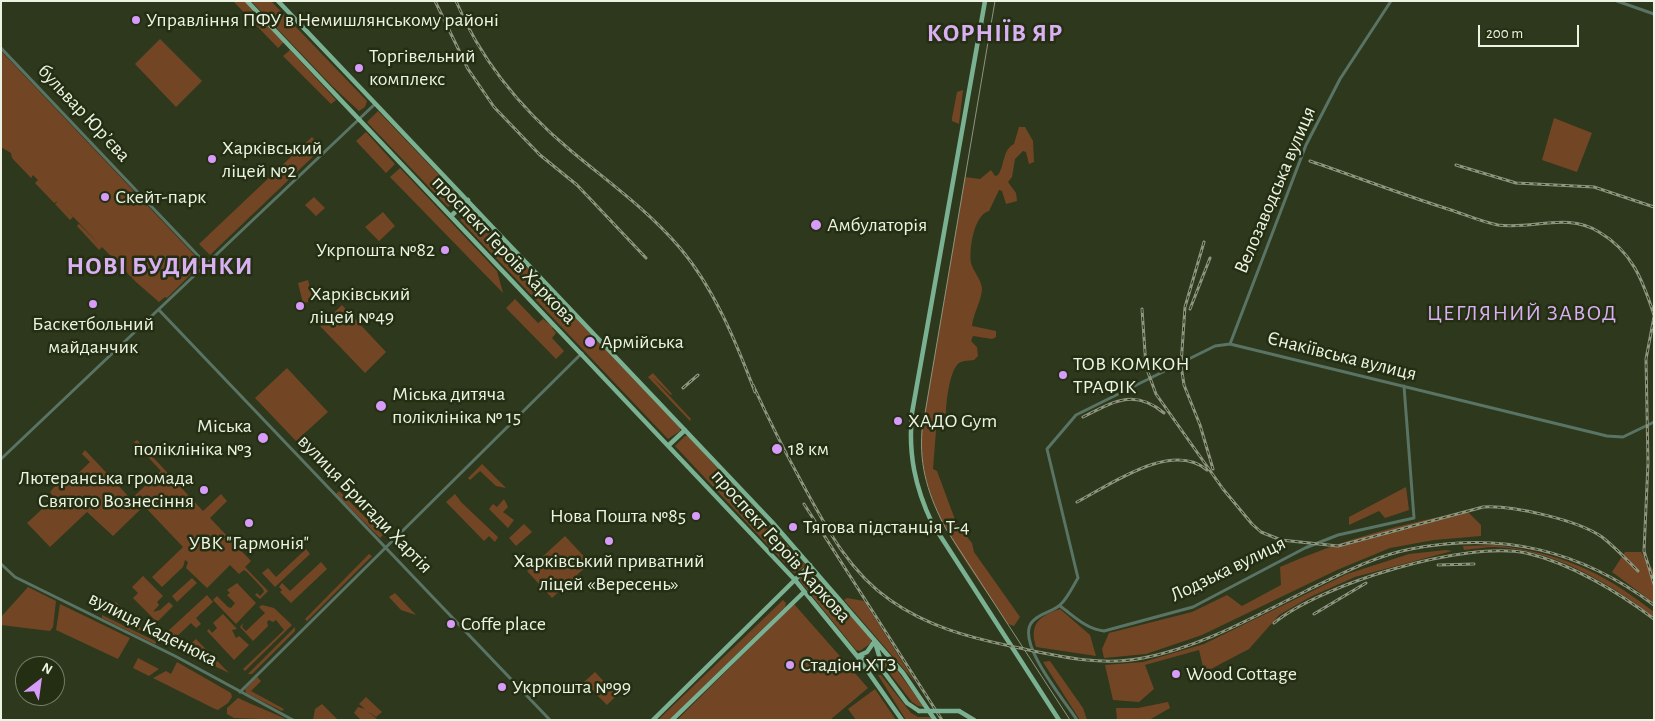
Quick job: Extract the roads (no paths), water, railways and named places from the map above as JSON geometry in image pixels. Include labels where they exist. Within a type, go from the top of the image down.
[{"type":"main road","name":"проспект Героїв Харкова","points":[[247,1],[669,445],[794,580],[857,656],[902,720]]},
{"type":"main road","name":"проспект Героїв Харкова","points":[[278,1],[686,430],[810,565],[903,674],[935,720]]},
{"type":"main road","points":[[985,1],[912,413],[911,455],[918,491],[932,523],[1058,720]]},
{"type":"main road","points":[[451,216],[468,200]]},
{"type":"main road","points":[[669,445],[686,430]]},
{"type":"main road","points":[[653,720],[810,565]]},
{"type":"main road","points":[[672,720],[804,592]]},
{"type":"main road","points":[[857,656],[867,652],[875,640]]},
{"type":"main road","points":[[875,640],[884,672]]},
{"type":"main road","points":[[857,656],[872,662],[884,672],[907,703],[919,711],[959,712],[974,720]]},
{"type":"street","name":"Велозаводська вулиця","points":[[1230,344],[1306,145],[1340,79],[1391,1]]},
{"type":"street","points":[[1616,1],[1654,14]]},
{"type":"street","name":"бульвар Юрʼєва","points":[[1,48],[207,265]]},
{"type":"street","points":[[1,459],[376,104]]},
{"type":"street","name":"вулиця Бригади Хартія","points":[[159,310],[550,720]]},
{"type":"street","name":"Єнакіївська вулиця","points":[[1060,606],[1079,574],[1047,449],[1076,415],[1215,346],[1230,344],[1607,436],[1623,436],[1654,422]]},
{"type":"street","points":[[240,692],[582,353]]},
{"type":"street","name":"Лодзька вулиця","points":[[1060,606],[1095,630],[1104,631],[1193,607],[1305,548],[1338,535],[1414,518],[1404,386]]},
{"type":"street","name":"вулиця Каденюка","points":[[1,564],[15,577],[174,656],[293,720]]},
{"type":"street","points":[[1060,606],[1046,611],[1033,620],[1028,626],[1027,637],[1034,654],[1077,720]]},
{"type":"tram line","points":[[995,1],[922,431],[922,457],[930,493],[946,529],[1070,720]]},
{"type":"railway","points":[[435,1],[468,69],[494,107],[540,155],[577,185],[646,258]]},
{"type":"railway","points":[[456,1],[477,44],[519,100],[552,134],[655,221],[680,248],[714,298],[755,392]]},
{"type":"railway","points":[[1310,161],[1492,224],[1511,226],[1562,222],[1587,226],[1610,240],[1628,258],[1635,268],[1654,315]]},
{"type":"railway","points":[[1456,165],[1516,183],[1594,187],[1654,207]]},
{"type":"railway","points":[[1204,242],[1185,307],[1181,365],[1184,385],[1200,425],[1213,469]]},
{"type":"railway","points":[[1190,309],[1210,258]]},
{"type":"railway","points":[[1142,309],[1146,367],[1156,394],[1223,489],[1261,532],[1281,540],[1338,546],[1483,507],[1510,508],[1544,515],[1591,531],[1607,541],[1638,571]]},
{"type":"railway","points":[[1654,317],[1646,359],[1648,463],[1644,551],[1654,584]]},
{"type":"railway","points":[[683,388],[698,375]]},
{"type":"railway","points":[[753,385],[782,446],[819,514],[839,546],[862,575],[890,600],[918,617],[978,639],[1043,653],[1093,661],[1143,658],[1185,647],[1206,639],[1384,556],[1411,549],[1444,544],[1477,542],[1508,544],[1568,558],[1626,586],[1654,605]]},
{"type":"railway","points":[[1083,417],[1114,403],[1133,399],[1153,405],[1164,413]]},
{"type":"railway","points":[[1077,502],[1123,476],[1159,462],[1177,460],[1193,462],[1207,470]]},
{"type":"railway","points":[[804,504],[942,720]]},
{"type":"railway","points":[[1274,623],[1296,608],[1325,594],[1395,568],[1468,553],[1500,551],[1526,553],[1576,571],[1609,589],[1654,619]]},
{"type":"railway","points":[[1438,565],[1474,564]]},
{"type":"railway","points":[[1314,614],[1366,583]]},
{"type":"place","name":"Управління ПФУ в Немишлянському районі","points":[[136,20]]},
{"type":"place","name":"Торгівельний комплекс","points":[[359,68]]},
{"type":"place","name":"Харківський ліцей №2","points":[[212,159]]},
{"type":"place","name":"Скейт-парк","points":[[105,197]]},
{"type":"place","name":"Амбулаторія","points":[[816,225]]},
{"type":"place","name":"Укрпошта №82","points":[[445,250]]},
{"type":"place","name":"Баскетбольний майданчик","points":[[93,304]]},
{"type":"place","name":"Харківський ліцей №49","points":[[300,306]]},
{"type":"place","name":"Армійська","points":[[590,342]]},
{"type":"place","name":"ТОВ КОМКОН ТРАФІК","points":[[1063,375]]},
{"type":"place","name":"Міська дитяча поліклініка № 15","points":[[381,406]]},
{"type":"place","name":"ХАДО Gym","points":[[898,421]]},
{"type":"place","name":"Міська поліклініка №3","points":[[263,438]]},
{"type":"place","name":"18 км","points":[[777,449]]},
{"type":"place","name":"Лютеранська громада Святого Вознесіння","points":[[204,490]]},
{"type":"place","name":"Нова Пошта №85","points":[[696,516]]},
{"type":"place","name":"УВК \"Гармонія\"","points":[[249,523]]},
{"type":"place","name":"Тягова підстанція Т-4","points":[[793,527]]},
{"type":"place","name":"Харківський приватний ліцей «Вересень»","points":[[609,541]]},
{"type":"place","name":"Coffe place","points":[[451,624]]},
{"type":"place","name":"Стадіон ХТЗ","points":[[790,665]]},
{"type":"place","name":"Wood Cottage","points":[[1176,674]]},
{"type":"place","name":"Укрпошта №99","points":[[502,687]]},
{"type":"district","name":"КОРНІЇВ ЯР","points":[[995,33]]},
{"type":"district","name":"НОВІ БУДИНКИ","points":[[160,266]]},
{"type":"district","name":"ЦЕГЛЯНИЙ ЗАВОД","points":[[1522,313]]}]
